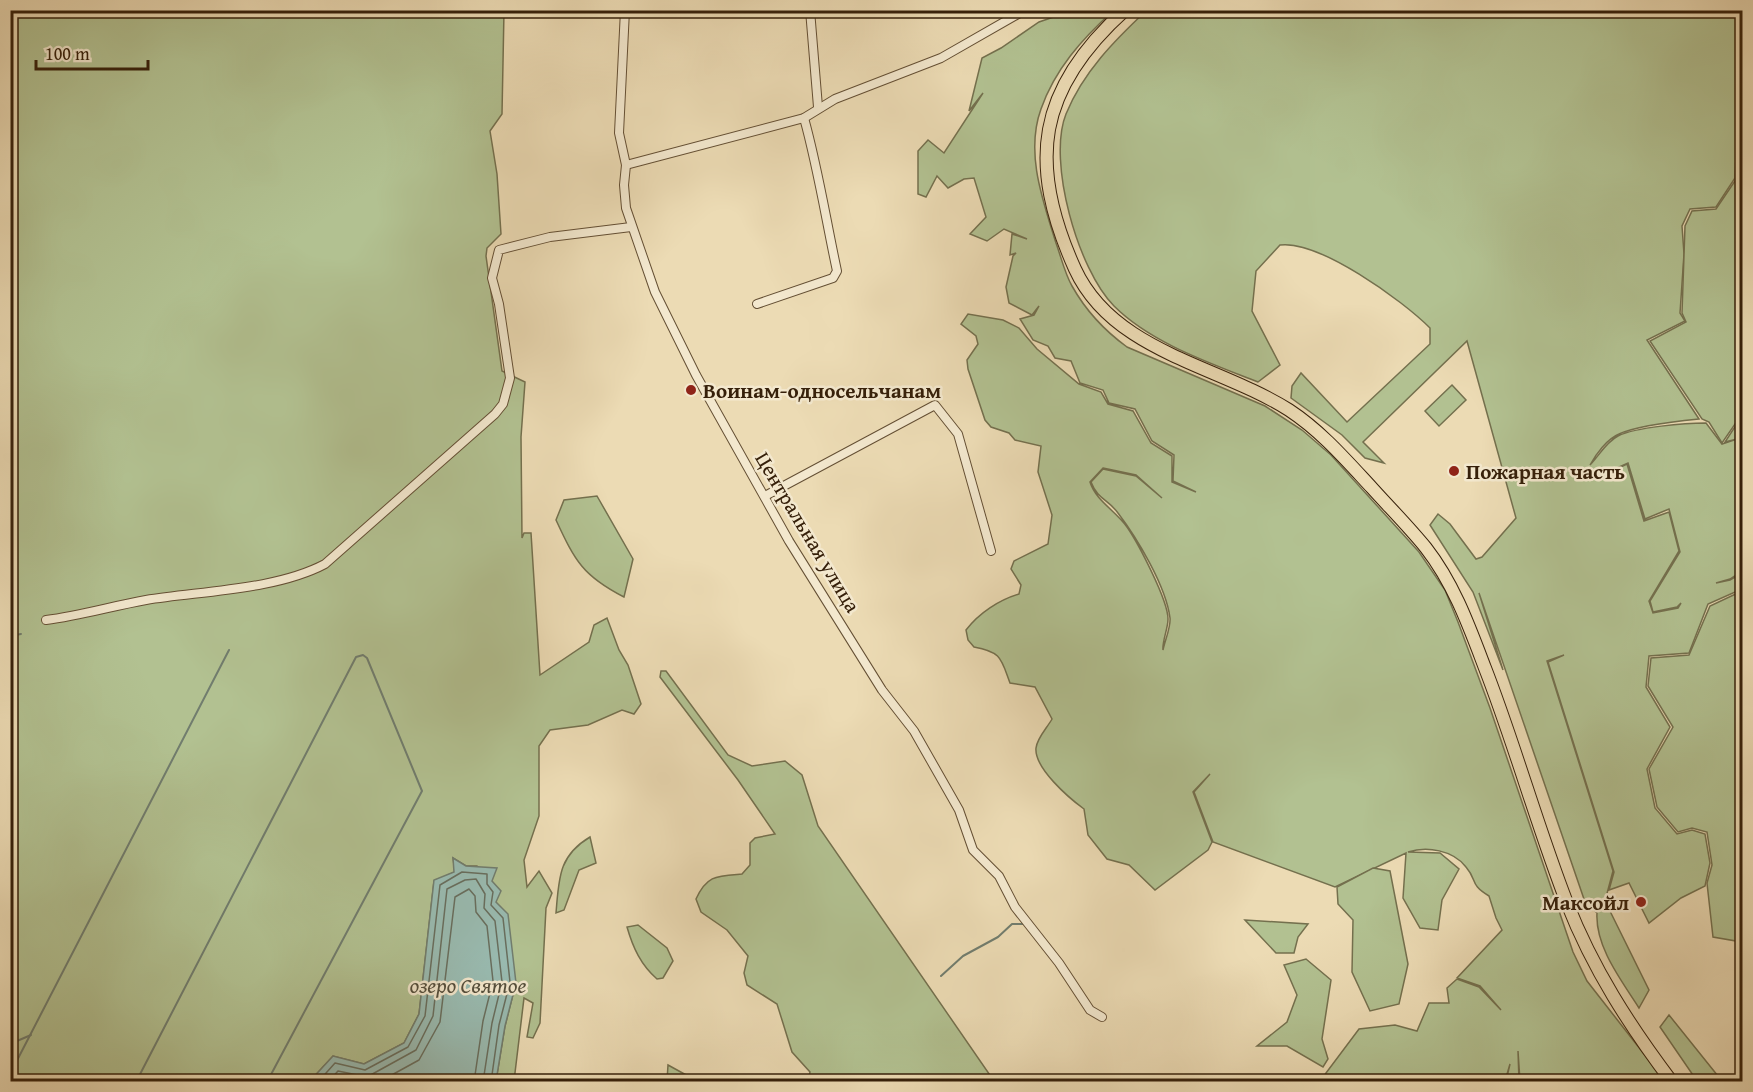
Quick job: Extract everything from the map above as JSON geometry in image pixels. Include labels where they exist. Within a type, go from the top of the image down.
[{"type":"main road","points":[[1125,10],[1081,56],[1066,79],[1057,96],[1047,131],[1046,164],[1051,192],[1075,269],[1095,302],[1120,325],[1154,345],[1273,401],[1315,430],[1410,530],[1440,567],[1465,617],[1499,703],[1581,936],[1612,998],[1672,1082]]},
{"type":"street","name":"Центральная улица","points":[[625,10],[619,133],[626,165],[624,185],[631,226],[656,292],[696,375],[800,558],[875,674],[882,690],[914,731],[959,810],[973,850],[999,876],[1015,907],[1059,963],[1090,1010],[1101,1017]]},
{"type":"street","points":[[810,10],[818,107]]},
{"type":"street","points":[[626,165],[804,117],[818,107],[941,58],[1025,10]]},
{"type":"street","points":[[757,304],[833,278],[837,271],[822,203],[820,173],[804,117]]},
{"type":"street","points":[[46,620],[147,600],[214,592],[264,582],[309,572],[325,564],[495,414],[503,404],[510,378],[510,363],[492,278],[499,250],[550,237],[631,226]]},
{"type":"street","points":[[765,496],[935,405],[958,434],[991,550]]},
{"type":"green space","points":[[1147,10],[1742,11],[1742,149],[1736,156],[1735,178],[1716,207],[1690,209],[1682,226],[1684,254],[1680,313],[1685,321],[1647,340],[1699,419],[1626,431],[1610,439],[1590,465],[1618,436],[1648,428],[1706,423],[1722,444],[1737,439],[1725,442],[1742,416],[1742,571],[1730,579],[1716,583],[1730,580],[1742,573],[1742,589],[1708,604],[1689,653],[1649,656],[1646,687],[1670,727],[1647,769],[1655,808],[1677,834],[1692,830],[1705,834],[1710,863],[1705,886],[1681,898],[1649,923],[1629,883],[1609,890],[1614,872],[1548,662],[1564,655],[1547,661],[1613,871],[1605,901],[1649,990],[1639,1008],[1605,951],[1600,938],[1597,913],[1585,902],[1479,593],[1503,670],[1473,592],[1430,525],[1438,514],[1450,524],[1476,559],[1482,557],[1516,518],[1467,341],[1363,442],[1384,463],[1365,458],[1342,435],[1291,398],[1292,386],[1301,373],[1347,422],[1430,344],[1430,328],[1381,288],[1316,252],[1296,246],[1280,245],[1256,271],[1252,311],[1280,365],[1258,382],[1182,351],[1145,331],[1114,306],[1089,267],[1069,214],[1063,186],[1060,159],[1061,134],[1066,114],[1081,84],[1112,45]],"holes":[[[1628,463],[1645,519],[1669,509],[1680,552],[1650,601],[1653,612],[1677,607],[1681,603],[1678,608],[1653,613],[1649,601],[1679,551],[1669,512],[1644,521],[1627,464],[1602,476],[1585,474],[1601,475]]]},
{"type":"green space","points":[[10,11],[504,11],[502,114],[490,131],[497,174],[501,234],[487,248],[486,256],[502,371],[525,382],[521,437],[522,538],[524,533],[531,533],[540,675],[589,642],[594,625],[607,618],[619,650],[628,665],[641,704],[634,714],[622,710],[588,725],[550,730],[539,746],[539,816],[524,860],[527,887],[539,871],[552,893],[546,908],[540,1023],[533,1038],[527,1037],[533,1003],[524,998],[514,1081],[496,1081],[505,1026],[516,983],[496,902],[477,866],[466,866],[453,858],[455,872],[434,881],[419,1014],[404,1043],[364,1064],[333,1056],[310,1081],[11,1081]]},
{"type":"green space","points":[[1071,11],[1113,11],[1080,44],[1062,68],[1047,94],[1037,126],[1035,160],[1041,194],[1063,265],[1072,286],[1096,320],[1127,347],[1265,406],[1302,430],[1331,455],[1419,552],[1445,590],[1458,622],[1490,708],[1573,952],[1587,981],[1665,1081],[1520,1081],[1518,1051],[1519,1081],[1506,1081],[1510,1064],[1505,1081],[1370,1081],[1362,1075],[1357,1081],[1320,1081],[1359,1029],[1395,1025],[1417,1031],[1429,1003],[1449,1003],[1447,988],[1457,979],[1479,987],[1501,1010],[1480,986],[1457,978],[1502,930],[1489,896],[1476,885],[1461,861],[1439,851],[1423,849],[1408,852],[1440,853],[1459,869],[1442,900],[1438,930],[1420,928],[1403,898],[1406,853],[1335,887],[1213,842],[1194,792],[1210,774],[1193,792],[1212,842],[1208,850],[1155,890],[1129,865],[1107,859],[1088,835],[1084,809],[1046,773],[1037,756],[1036,748],[1040,737],[1052,719],[1035,687],[1010,683],[999,658],[990,651],[974,647],[968,640],[966,630],[990,608],[1019,594],[1021,585],[1011,569],[1014,561],[1048,544],[1052,515],[1038,472],[1041,446],[1015,440],[1009,433],[991,427],[985,420],[968,369],[967,360],[978,344],[976,336],[961,324],[968,314],[1003,320],[1019,328],[1037,349],[1079,384],[1101,392],[1108,404],[1133,411],[1151,443],[1172,456],[1172,482],[1196,492],[1173,481],[1174,455],[1152,441],[1135,409],[1109,403],[1103,390],[1080,383],[1071,361],[1055,358],[1048,346],[1033,340],[1020,319],[1034,315],[1039,306],[1032,315],[1009,303],[1006,287],[1013,256],[1016,253],[1010,255],[1012,234],[1027,239],[1004,229],[987,241],[970,234],[986,217],[974,178],[964,179],[948,188],[937,176],[926,197],[918,194],[918,151],[928,140],[944,153],[983,93],[969,111],[982,58],[1039,22]],"holes":[[[1103,468],[1136,475],[1162,498],[1136,476],[1103,469],[1091,482],[1100,496],[1126,523],[1157,577],[1170,618],[1163,650],[1168,619],[1158,586],[1127,527],[1101,500],[1090,482]]]},
{"type":"green space","points":[[1742,152],[1742,414],[1722,443],[1709,422],[1702,419],[1650,341],[1686,322],[1682,313],[1685,226],[1692,211],[1716,209],[1737,178],[1738,157]]},
{"type":"green space","points":[[1452,385],[1466,400],[1439,426],[1425,411]]},
{"type":"green space","points":[[597,496],[633,559],[624,597],[589,574],[575,557],[556,520],[564,500]]},
{"type":"green space","points":[[1742,591],[1742,942],[1713,937],[1707,883],[1712,865],[1707,832],[1692,828],[1678,832],[1657,807],[1649,769],[1673,727],[1648,686],[1651,658],[1689,655],[1710,606]]},
{"type":"green space","points":[[661,671],[666,671],[728,755],[752,766],[785,761],[802,775],[818,826],[994,1081],[808,1081],[810,1072],[792,1052],[777,1004],[747,985],[744,973],[748,956],[727,930],[701,912],[696,899],[704,885],[714,878],[742,874],[750,865],[750,843],[755,838],[775,834],[738,780],[660,677]]},
{"type":"green space","points":[[590,837],[596,863],[579,870],[564,910],[556,913],[560,879],[566,860],[579,844]]},
{"type":"green space","points":[[1373,868],[1390,871],[1408,964],[1399,1004],[1370,1011],[1352,972],[1353,920],[1338,904],[1337,887]]},
{"type":"green space","points":[[1245,920],[1308,924],[1298,937],[1294,953],[1276,953]]},
{"type":"green space","points":[[638,925],[667,948],[673,961],[663,978],[657,979],[651,974],[635,949],[627,927]]},
{"type":"green space","points":[[1306,959],[1331,980],[1322,1039],[1328,1059],[1323,1067],[1287,1046],[1257,1046],[1287,1022],[1297,995],[1284,965]]},
{"type":"green space","points":[[1669,1015],[1722,1081],[1697,1081],[1660,1027]]},
{"type":"green space","points":[[668,1065],[688,1076],[687,1081],[667,1081]]},
{"type":"water","name":"озеро Святое","points":[[453,858],[466,866],[497,868],[492,881],[501,891],[496,902],[508,914],[516,983],[505,1026],[496,1081],[310,1081],[333,1056],[364,1064],[404,1043],[419,1014],[434,880],[454,872]]},
{"type":"waterway","points":[[10,636],[21,634]]},
{"type":"waterway","points":[[10,1074],[229,650]]},
{"type":"waterway","points":[[136,1082],[356,657],[363,655],[367,658],[422,791],[267,1082]]},
{"type":"waterway","points":[[941,976],[963,956],[998,937],[1012,924],[1024,924]]},
{"type":"waterway","points":[[10,1044],[31,1035]]},
{"type":"place","name":"Воинам-односельчанам","points":[[691,390]]},
{"type":"place","name":"Пожарная часть","points":[[1454,471]]},
{"type":"place","name":"Максойл","points":[[1641,902]]}]
